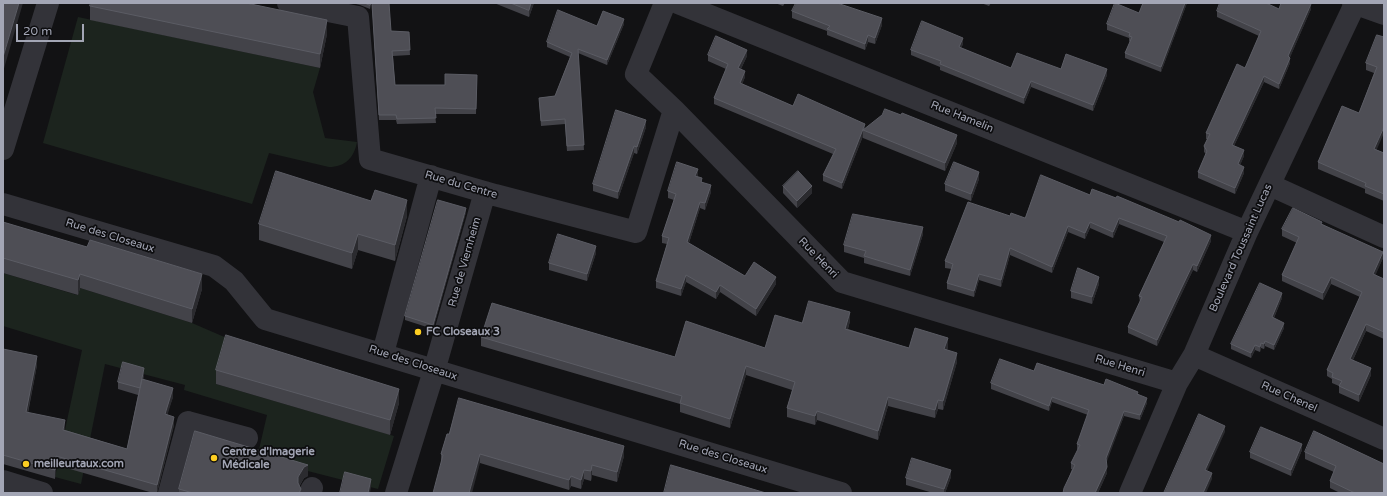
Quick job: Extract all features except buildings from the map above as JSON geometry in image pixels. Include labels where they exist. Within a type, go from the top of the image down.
[{"type":"street","points":[[3,149],[48,3]]},
{"type":"street","name":"Rue du Centre","points":[[288,3],[358,17],[370,159],[485,192],[636,232],[674,110]]},
{"type":"street","name":"Rue Henri","points":[[665,3],[636,74],[674,110],[842,282],[1177,383]]},
{"type":"street","name":"Rue Hamelin","points":[[678,3],[1247,232]]},
{"type":"street","points":[[1354,3],[1384,14]]},
{"type":"street","name":"Boulevard Toussaint Lucas","points":[[1130,493],[1177,383],[1194,355],[1247,232],[1354,3]]},
{"type":"street","points":[[383,353],[431,176]]},
{"type":"street","points":[[1270,185],[1384,238]]},
{"type":"street","name":"Rue de Viernheim","points":[[396,493],[434,371],[485,192]]},
{"type":"street","name":"Rue des Closeaux","points":[[3,204],[214,266],[234,281],[265,319],[383,353],[434,371],[841,493]]},
{"type":"street","name":"Rue Chenel","points":[[1194,355],[1384,439]]},
{"type":"street","points":[[169,493],[188,422],[247,438]]},
{"type":"street","points":[[3,481],[42,493]]},
{"type":"shaded area","points":[[78,17],[320,68],[313,92],[325,138],[357,142],[354,153],[344,163],[335,167],[329,167],[269,153],[252,204],[43,143]]},
{"type":"shaded area","points":[[3,273],[77,295],[80,288],[192,323],[229,339],[216,384],[394,436],[378,489],[257,458],[267,415],[184,390],[185,385],[105,364],[81,484],[55,477],[82,350],[3,326]]},
{"type":"place","name":"FC Closeaux 3","points":[[418,332]]},
{"type":"place","name":"Centre d'Imagerie Médicale","points":[[214,458]]},
{"type":"place","name":"meilleurtaux.com","points":[[26,464]]}]
